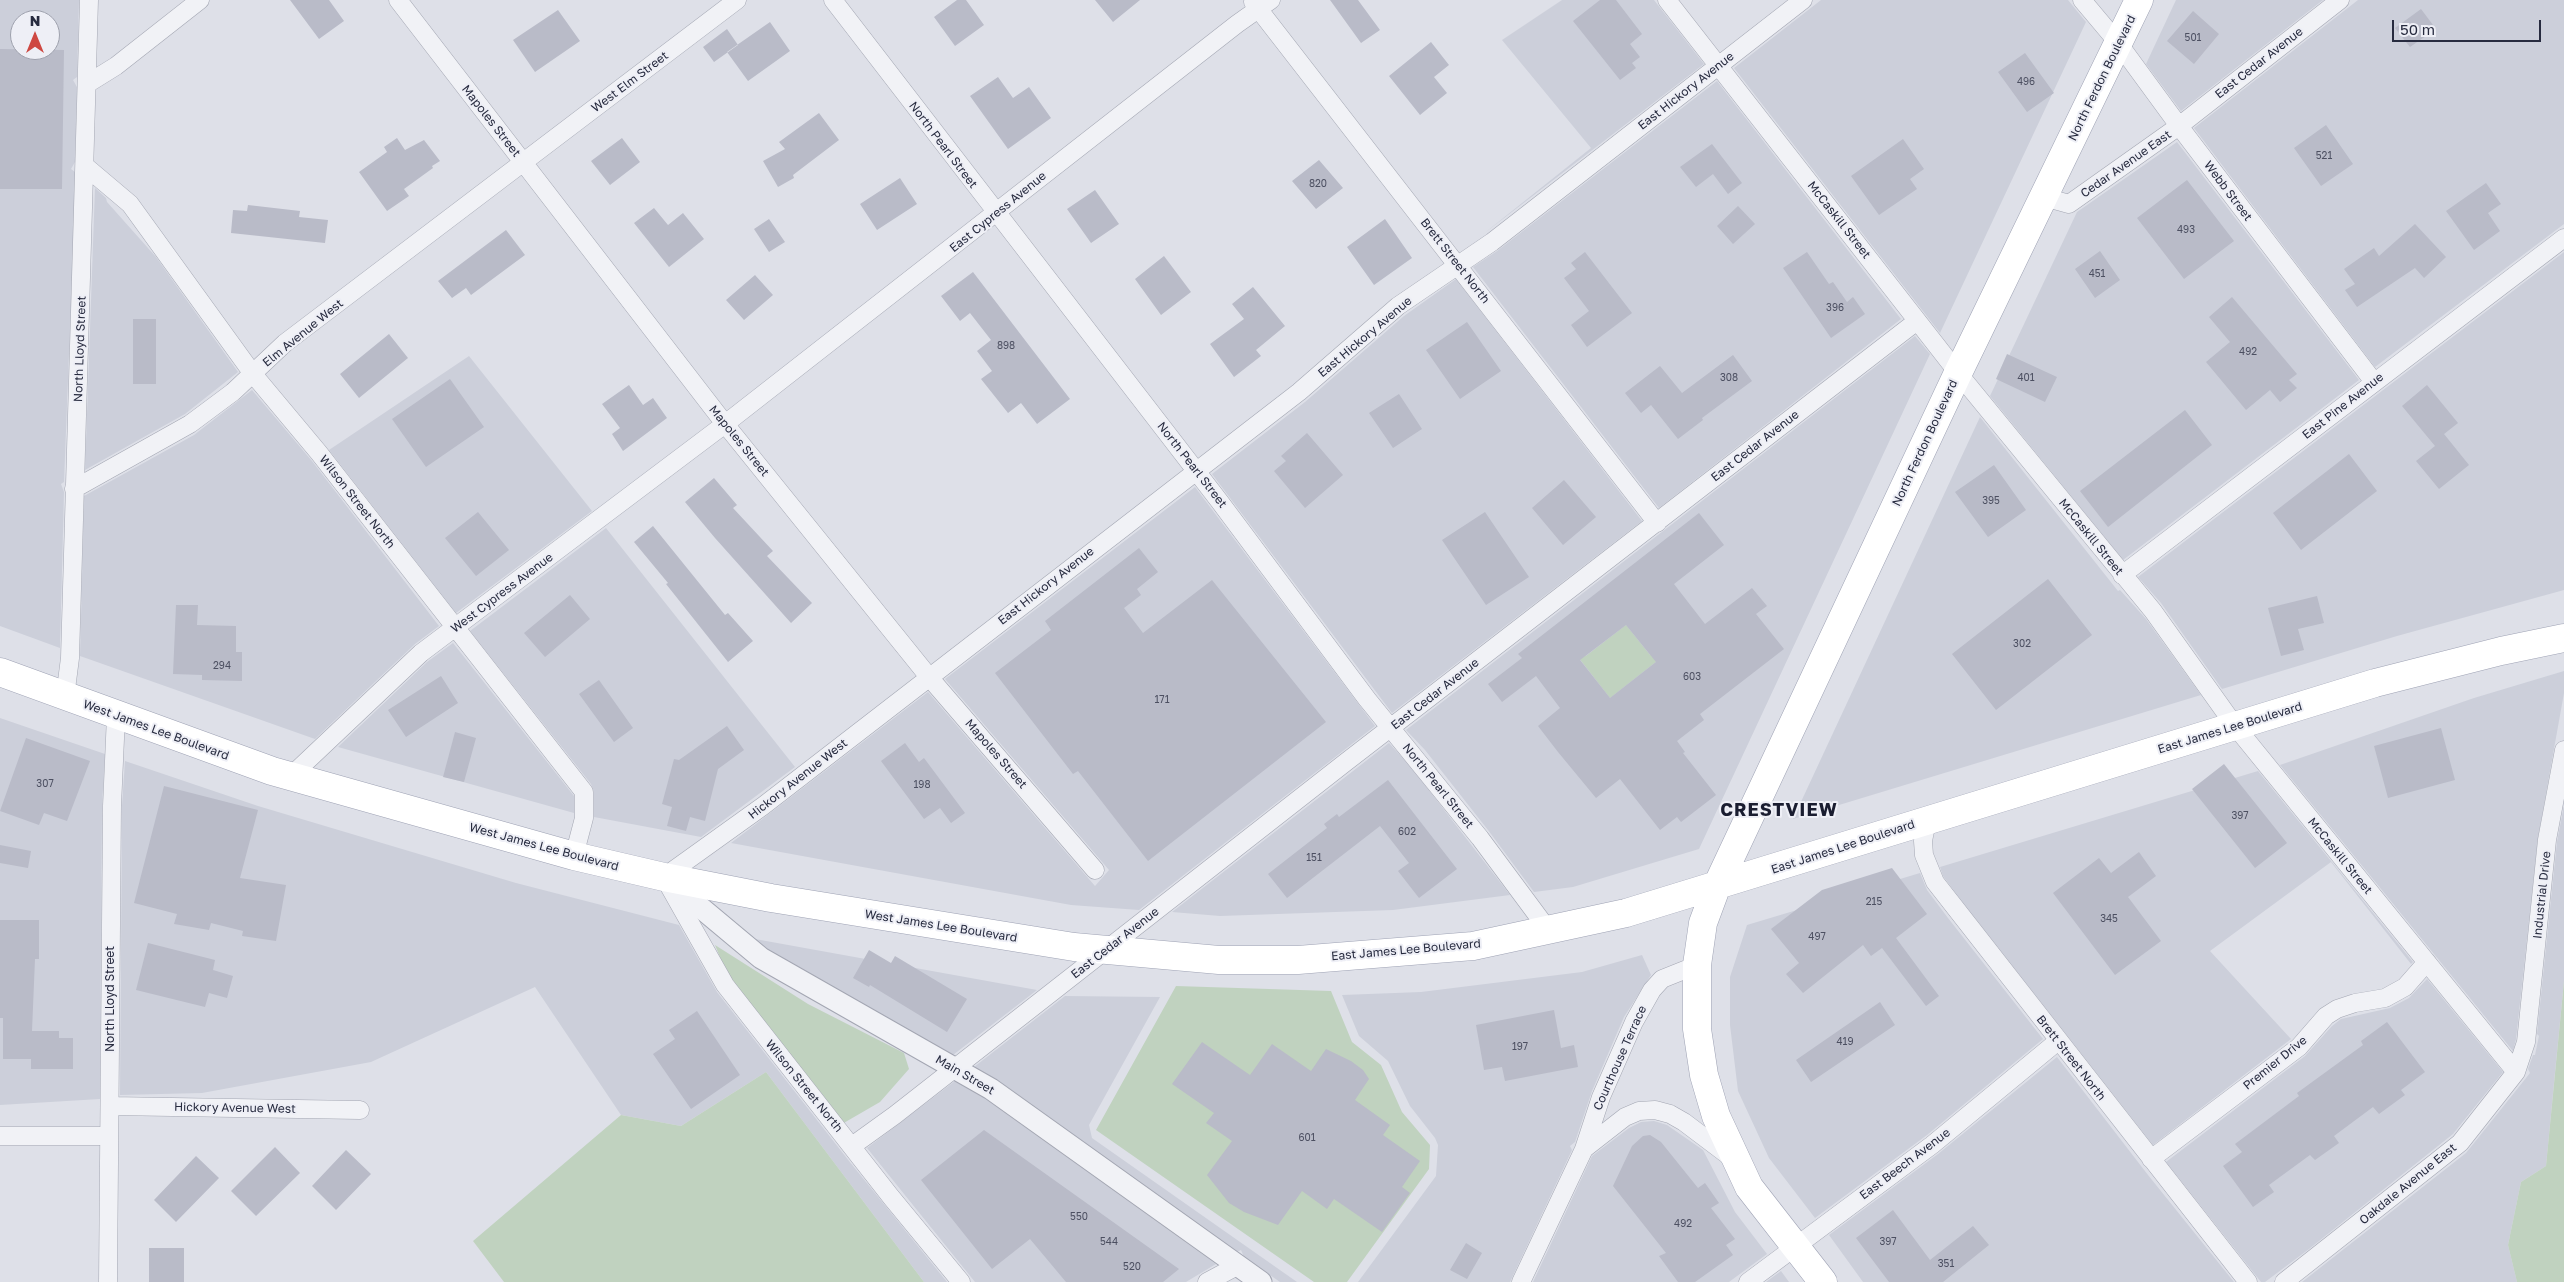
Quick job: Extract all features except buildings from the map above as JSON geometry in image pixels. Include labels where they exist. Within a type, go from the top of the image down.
[{"type":"main road","name":"North Ferdon Boulevard","points":[[1823,1282],[1749,1187],[1716,1116],[1704,1076],[1697,1030],[1697,965],[1703,923],[1716,888],[1958,373],[2139,0]]},
{"type":"main road","name":"East James Lee Boulevard","points":[[1106,950],[1219,960],[1298,960],[1473,946],[1549,931],[1626,913],[1716,888],[2375,683],[2501,651],[2564,638]]},
{"type":"main road","name":"West James Lee Boulevard","points":[[0,672],[116,716],[291,776],[574,856],[664,877],[966,931],[1106,950]]},
{"type":"street","name":"North Lloyd Street","points":[[65,697],[70,658],[89,0]]},
{"type":"street","points":[[87,84],[116,66],[200,0]]},
{"type":"street","name":"Mapoles Street","points":[[398,0],[726,424],[929,677],[1095,870]]},
{"type":"street","name":"West Elm Street","points":[[522,162],[737,0]]},
{"type":"street","name":"North Pearl Street","points":[[833,0],[1390,728],[1418,758],[1475,830],[1549,931]]},
{"type":"street","name":"McCaskill Street","points":[[1667,0],[1958,373],[2153,611],[2235,726],[2516,1072]]},
{"type":"street","name":"East Hickory Avenue","points":[[929,677],[1299,392],[1398,306],[1457,264],[1492,242],[1803,0]]},
{"type":"street","name":"Webb Street","points":[[2082,0],[2119,44],[2374,382]]},
{"type":"street","name":"East Cedar Avenue","points":[[2179,126],[2340,0]]},
{"type":"street","name":"East Cypress Avenue","points":[[726,424],[997,214],[1261,3]]},
{"type":"street","name":"Brett Street North","points":[[1261,3],[1457,264],[1657,523]]},
{"type":"street","name":"Cedar Avenue East","points":[[2044,197],[2069,204],[2179,126]]},
{"type":"street","name":"Elm Avenue West","points":[[74,489],[190,424],[253,374],[285,344],[522,162]]},
{"type":"street","name":"Wilson Street North","points":[[85,166],[130,204],[253,374],[319,453],[584,792],[584,818],[574,856]]},
{"type":"street","name":"East Pine Avenue","points":[[2122,575],[2564,238]]},
{"type":"street","name":"East Cedar Avenue","points":[[852,1146],[1917,321]]},
{"type":"street","name":"West Cypress Avenue","points":[[291,776],[421,653],[726,424]]},
{"type":"street","name":"Hickory Avenue West","points":[[664,877],[764,806],[929,677]]},
{"type":"street","name":"North Lloyd Street","points":[[108,1282],[103,1136],[110,1106],[112,806],[116,716]]},
{"type":"street","name":"Industrial Drive","points":[[2526,1042],[2547,840],[2564,750]]},
{"type":"street","name":"Brett Street North","points":[[1927,821],[1923,841],[1924,856],[1935,882],[2248,1282]]},
{"type":"street","name":"Wilson Street North","points":[[664,877],[725,985],[961,1282]]},
{"type":"street","name":"Main Street","points":[[664,877],[761,958],[991,1089],[1261,1282]]},
{"type":"street","name":"Premier Drive","points":[[2151,1160],[2299,1047],[2326,1016],[2337,1009],[2354,1003],[2385,998],[2404,988],[2427,962]]},
{"type":"street","name":"Courthouse Terrace","points":[[1521,1282],[1584,1149],[1601,1097],[1634,1022],[1652,990],[1662,979],[1697,965]]},
{"type":"street","name":"East Beech Avenue","points":[[1748,1282],[1932,1145],[2058,1041]]},
{"type":"street","name":"Oakdale Avenue East","points":[[2284,1282],[2460,1143],[2516,1072],[2526,1042]]},
{"type":"street","name":"Hickory Avenue West","points":[[110,1106],[360,1110]]},
{"type":"street","name":"Courthouse Terrace","points":[[1584,1149],[1625,1118],[1639,1111],[1655,1110],[1670,1114],[1684,1122],[1736,1160]]},
{"type":"street","points":[[0,1136],[103,1136]]},
{"type":"street","points":[[1207,1282],[1237,1266]]},
{"type":"shaded area","points":[[0,0],[79,0],[77,77],[73,80],[77,87],[75,162],[71,169],[75,172],[75,206],[64,482],[61,484],[64,492],[60,648],[0,626]]},
{"type":"shaded area","points":[[1562,0],[1654,0],[1704,64],[1482,235],[1591,148],[1502,40]]},
{"type":"shaded area","points":[[1821,0],[2068,0],[2086,22],[1940,333],[1734,68]]},
{"type":"shaded area","points":[[2176,0],[2323,0],[2181,111],[2146,64]]},
{"type":"shaded area","points":[[2358,0],[2564,0],[2564,224],[2375,367],[2194,128]]},
{"type":"shaded area","points":[[1717,81],[1901,319],[1659,508],[1473,267],[1497,251]]},
{"type":"shaded area","points":[[2177,142],[2359,380],[2123,560],[1990,396],[2077,212]]},
{"type":"shaded area","points":[[95,188],[106,198],[107,202],[156,257],[238,372],[185,414],[85,470]]},
{"type":"shaded area","points":[[2564,252],[2564,590],[2397,636],[2222,689],[2161,603],[2138,577]]},
{"type":"shaded area","points":[[1456,279],[1642,521],[1392,713],[1212,474],[1305,402],[1404,316]]},
{"type":"shaded area","points":[[1915,336],[1930,354],[1699,849],[1573,887],[1534,892],[1425,750],[1406,730]]},
{"type":"shaded area","points":[[469,356],[592,511],[456,613],[329,450]]},
{"type":"shaded area","points":[[252,390],[312,461],[439,626],[415,644],[315,739],[80,656],[84,496],[194,435]]},
{"type":"shaded area","points":[[1980,417],[2118,591],[2120,590],[2146,619],[2201,695],[1793,819]]},
{"type":"shaded area","points":[[1195,487],[1375,726],[1139,910],[1071,905],[731,843],[928,692],[1095,886],[1109,870],[945,679]]},
{"type":"shaded area","points":[[606,528],[795,767],[701,837],[594,817],[594,792],[591,784],[470,631]]},
{"type":"shaded area","points":[[453,643],[574,796],[574,813],[338,747],[427,662]]},
{"type":"shaded area","points":[[2564,671],[2564,693],[2538,838],[2516,1039],[2513,1051],[2280,765],[2474,698]]},
{"type":"shaded area","points":[[0,718],[105,754],[102,806],[100,1099],[0,1105]]},
{"type":"shaded area","points":[[1389,743],[1411,767],[1510,895],[1393,910],[1220,916],[1172,912]]},
{"type":"shaded area","points":[[125,761],[258,806],[516,883],[679,925],[717,992],[849,1161],[947,1282],[924,1282],[766,1072],[681,1126],[621,1115],[535,987],[371,1062],[202,1093],[120,1095],[122,806]]},
{"type":"shaded area","points":[[2258,771],[2413,962],[2411,964],[2331,862],[2210,951],[2291,1039],[2153,1145],[1963,903],[1943,876],[1940,867]]},
{"type":"shaded area","points":[[2564,805],[2564,981],[2546,1166],[2521,1182],[2508,1245],[2517,1282],[2302,1282],[2466,1153],[2530,1073],[2528,1069],[2533,1055],[2535,1055],[2539,1036],[2537,1034],[2557,842]]},
{"type":"shaded area","points":[[1920,873],[1927,890],[2043,1039],[1927,1135],[1815,1218],[1769,1158],[1738,1091],[1730,1025],[1730,977],[1747,925]]},
{"type":"shaded area","points":[[755,939],[1037,990],[953,1055],[766,948]]},
{"type":"shaded area","points":[[1642,955],[1651,975],[1624,1017],[1592,1091],[1575,1142],[1570,1146],[1572,1150],[1510,1282],[1358,1282],[1436,1176],[1438,1145],[1435,1138],[1410,1106],[1388,1061],[1359,1036],[1342,995],[1421,992],[1582,972]]},
{"type":"shaded area","points":[[2427,979],[2503,1072],[2453,1134],[2309,1249],[2265,1282],[2261,1282],[2166,1162],[2305,1056],[2332,1026],[2341,1019],[2390,1008],[2409,998]]},
{"type":"shaded area","points":[[1065,996],[1160,997],[1089,1125],[1092,1138],[1297,1282],[1280,1282],[1244,1257],[1241,1250],[1237,1252],[996,1079],[974,1067]]},
{"type":"shaded area","points":[[2057,1057],[2234,1282],[1863,1282],[1829,1235],[1938,1154]]},
{"type":"shaded area","points":[[955,1081],[986,1099],[1216,1264],[1186,1282],[975,1282],[867,1148]]},
{"type":"shaded area","points":[[1654,1121],[1667,1125],[1703,1150],[1735,1212],[1767,1254],[1729,1282],[1533,1282],[1592,1156],[1629,1128],[1641,1122]]},
{"type":"shaded area","points":[[1781,1271],[1789,1282],[1766,1282]]},
{"type":"green space","points":[[1626,625],[1650,655],[1666,654],[1610,698],[1572,649],[1586,656]]},
{"type":"green space","points":[[715,945],[808,1004],[904,1053],[909,1069],[880,1102],[842,1124],[731,984]]},
{"type":"green space","points":[[2564,981],[2564,1282],[2517,1282],[2508,1245],[2521,1182],[2546,1166]]},
{"type":"green space","points":[[1176,986],[1331,991],[1352,1042],[1381,1065],[1402,1112],[1430,1145],[1429,1169],[1347,1282],[1314,1282],[1096,1130]]},
{"type":"green space","points":[[766,1072],[924,1282],[504,1282],[473,1241],[621,1115],[681,1126]]},
{"type":"district","name":"CRESTVIEW","points":[[1779,810]]}]
